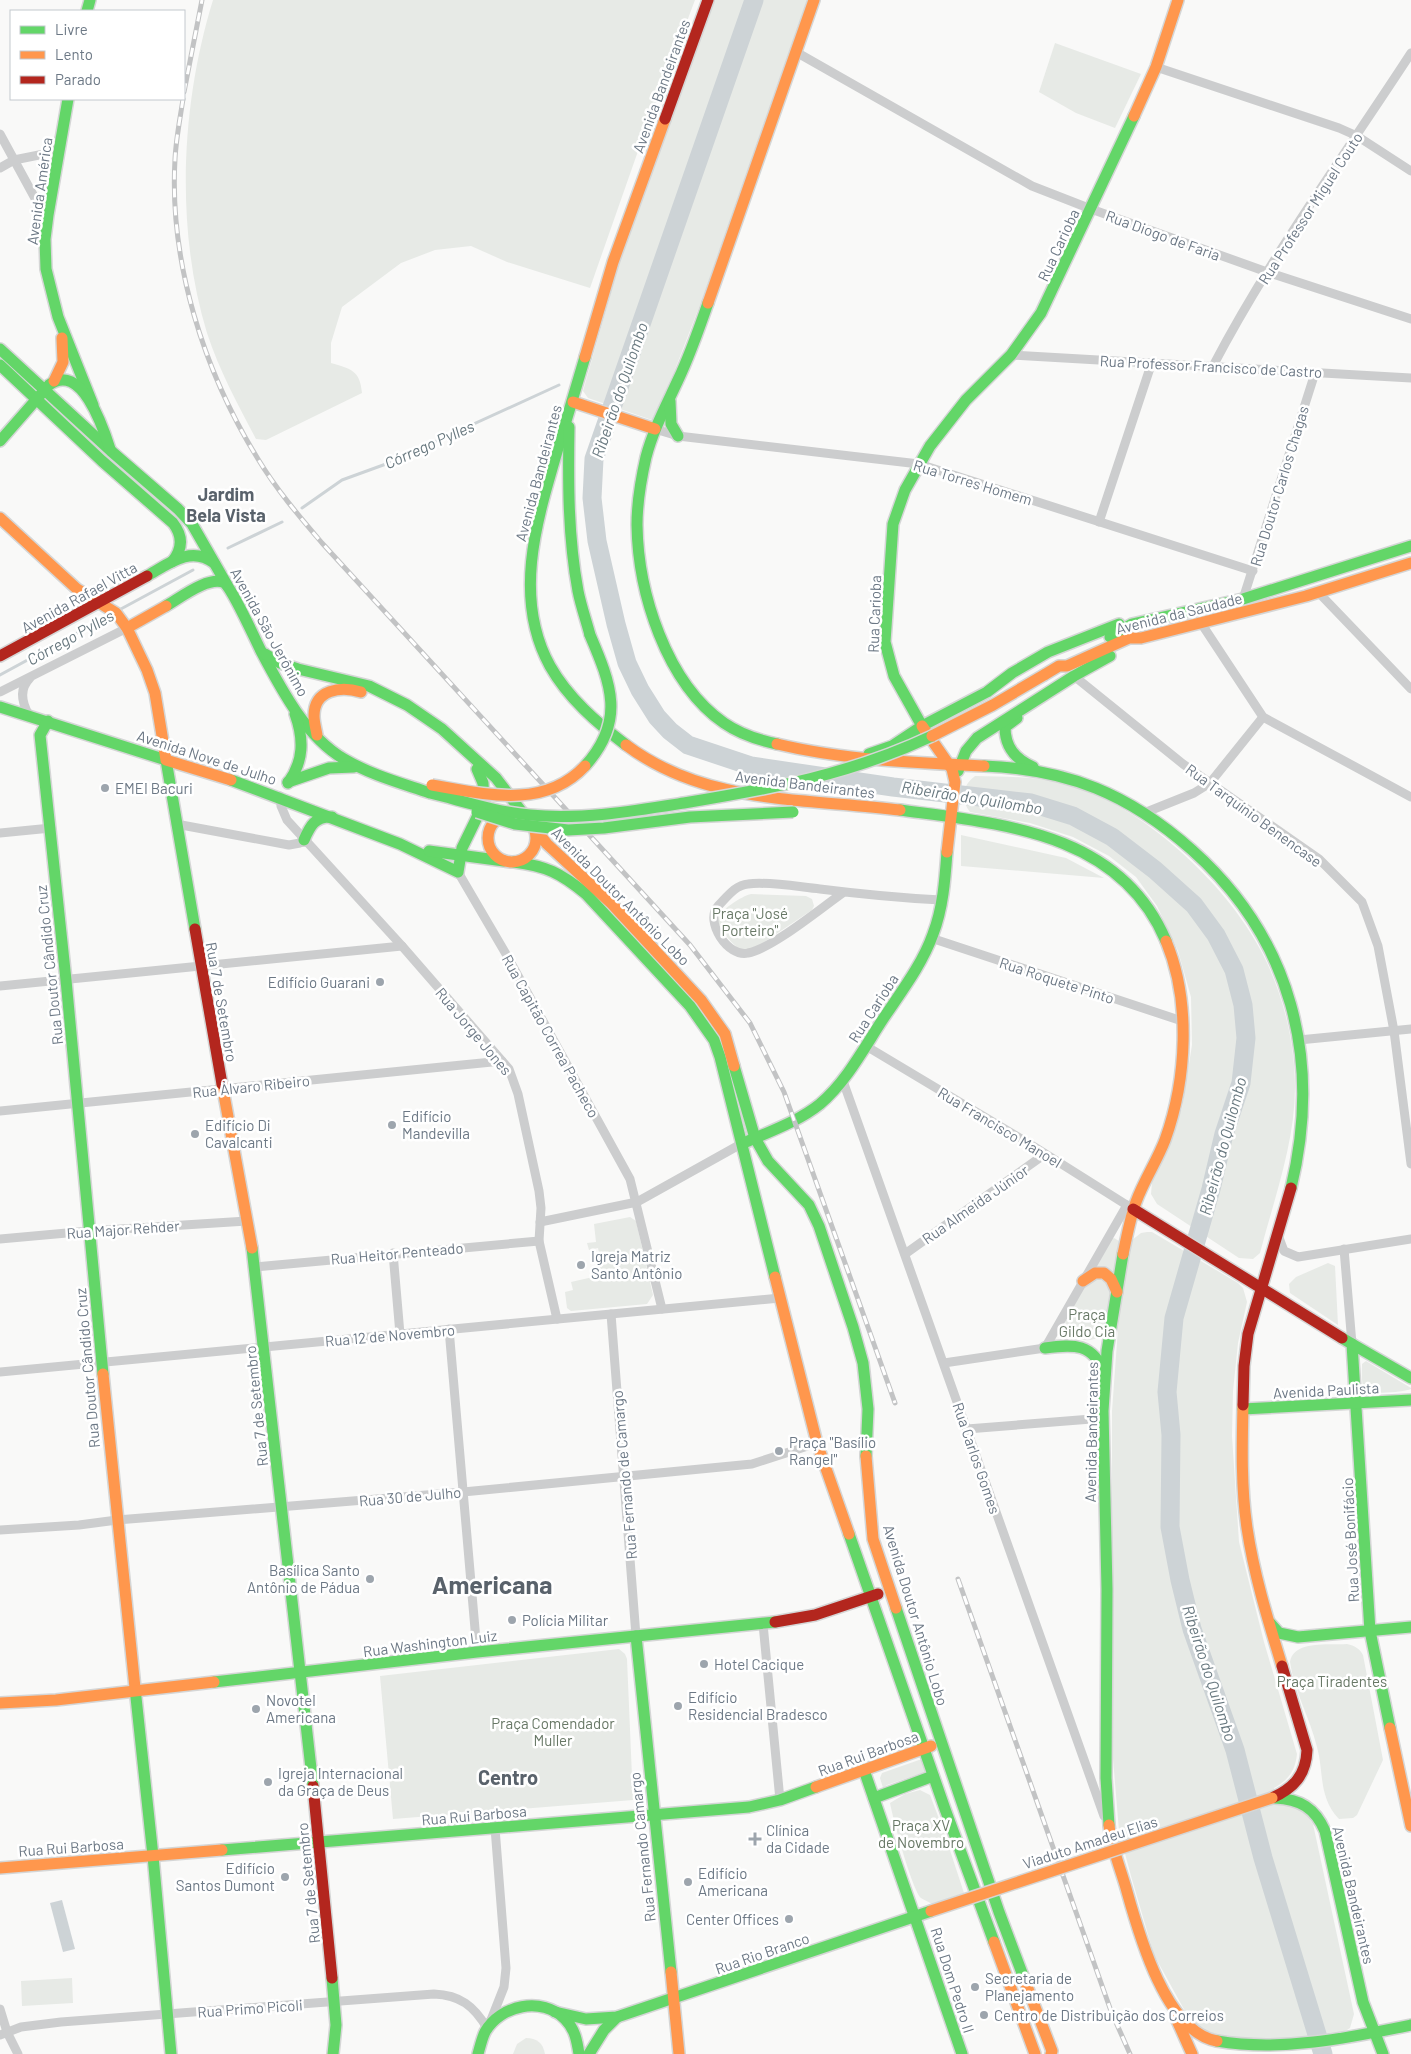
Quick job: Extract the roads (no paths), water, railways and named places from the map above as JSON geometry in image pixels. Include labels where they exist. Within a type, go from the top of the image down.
[{"type":"main road","name":"Avenida Bandeirantes","points":[[708,0],[613,262],[539,513],[532,544],[529,575],[534,629],[544,654],[571,696],[620,741],[664,768],[690,780],[717,789],[785,800],[950,813],[1046,836],[1098,861],[1123,878],[1140,895],[1153,915],[1165,938],[1178,991],[1182,1021],[1180,1074],[1171,1122],[1164,1143],[1130,1207],[1111,1325],[1106,1378],[1104,1418],[1106,1778],[1107,1810],[1111,1836],[1140,1939],[1165,1992],[1182,2018],[1194,2031],[1210,2040],[1230,2046],[1272,2049],[1305,2046],[1373,2032]]},
{"type":"main road","points":[[814,0],[724,259],[680,375],[655,429],[641,484],[638,506],[639,548],[643,578],[659,634],[683,681],[713,715],[732,729],[756,738],[790,747],[855,757],[1025,769],[1055,774]]},
{"type":"main road","name":"Rua Carioba","points":[[741,1144],[819,1105],[843,1081],[919,963],[937,923],[954,785],[954,765],[922,726],[886,656],[885,642],[893,524],[905,490],[919,464],[954,414],[1011,355],[1041,313],[1091,210],[1156,67],[1178,0]]},
{"type":"main road","name":"Avenida América","points":[[54,381],[63,362],[62,339],[44,252],[46,229],[68,100]]},
{"type":"main road","name":"Avenida América","points":[[58,317],[93,405]]},
{"type":"main road","name":"Avenida São Jerônimo","points":[[0,349],[40,394],[178,528],[181,544],[177,557],[172,562]]},
{"type":"main road","name":"Avenida São Jerônimo","points":[[0,365],[40,394],[111,451],[178,509],[192,524],[290,699],[317,736],[333,752],[366,770]]},
{"type":"main road","points":[[0,441],[40,394],[54,381],[59,380],[72,382],[79,387],[93,405],[103,426],[111,451]]},
{"type":"main road","points":[[670,398],[671,424],[678,436]]},
{"type":"main road","points":[[431,789],[499,795],[540,793],[563,784],[582,770],[594,755],[604,737],[611,697],[608,677],[590,635],[578,592],[568,482],[571,407],[600,410],[655,429]]},
{"type":"main road","name":"Rua 7 de Setembro","points":[[0,518],[78,590],[93,600],[102,602],[113,609],[125,624],[147,670],[155,693],[176,824],[254,1267],[301,1673],[335,2002],[336,2025],[333,2054]]},
{"type":"main road","name":"Avenida da Saudade","points":[[1059,666],[1064,658],[1124,630],[1132,624],[1242,599],[1411,546]]},
{"type":"main road","name":"Avenida Rafael Vitta","points":[[0,656],[102,602],[181,557],[196,554],[214,563]]},
{"type":"main road","name":"Avenida da Saudade","points":[[1059,666],[1067,666],[1129,638],[1141,638],[1318,592],[1411,563]]},
{"type":"main road","points":[[125,624],[210,581],[219,580],[227,585]]},
{"type":"main road","points":[[78,590],[80,606],[78,615]]},
{"type":"main road","points":[[1000,723],[977,724],[971,718],[971,706],[1012,673],[1048,652],[1121,624],[1132,624]]},
{"type":"main road","points":[[1141,638],[1074,676],[1030,706],[1005,728],[1006,742],[1011,753],[1024,764],[1101,790],[1144,814],[1180,840],[1211,868],[1253,918],[1273,953],[1283,978],[1298,1040],[1304,1081],[1302,1124],[1295,1169],[1246,1344],[1242,1455],[1245,1507],[1252,1558],[1267,1617],[1303,1734],[1307,1757],[1305,1771],[1299,1782],[1286,1792],[1273,1798]]},
{"type":"main road","name":"Avenida Doutor Antônio Lobo","points":[[262,652],[280,663],[298,669],[369,686],[408,704],[442,729],[489,771],[547,844],[612,904],[701,1000],[725,1034],[754,1138],[768,1161],[809,1205],[820,1226],[853,1327],[862,1363],[867,1403],[866,1466],[873,1539],[999,1912],[1052,2053]]},
{"type":"main road","points":[[288,782],[335,766],[366,770],[504,811],[555,816],[600,814],[759,792],[836,774],[914,746],[984,712],[1059,666]]},
{"type":"main road","points":[[317,736],[314,714],[320,698],[333,689],[352,689],[383,700],[438,735],[489,782],[496,798],[497,813],[488,834],[490,848],[500,859],[511,862],[529,855],[533,849],[535,833],[530,823],[524,817],[512,814],[500,817],[495,821]]},
{"type":"main road","points":[[855,757],[882,751],[922,726],[987,692]]},
{"type":"main road","points":[[280,796],[299,766],[303,749],[299,724],[290,699]]},
{"type":"main road","name":"Rua Carioba","points":[[954,765],[971,743],[1000,723],[1030,706]]},
{"type":"main road","name":"Avenida Nove de Julho","points":[[0,707],[280,796],[401,844]]},
{"type":"main road","name":"Rua Doutor Cândido Cruz","points":[[48,721],[40,735],[78,1102],[116,1520],[154,1856],[167,2015],[172,2053]]},
{"type":"main road","points":[[401,844],[458,872],[460,856],[480,818],[485,802],[486,794],[477,769]]},
{"type":"main road","points":[[431,789],[504,822],[556,830],[581,830],[717,814],[875,808]]},
{"type":"main road","points":[[304,840],[313,821],[321,816],[334,817]]},
{"type":"main road","points":[[470,834],[468,845],[470,850],[477,857],[484,860]]},
{"type":"main road","name":"Avenida Doutor Antônio Lobo","points":[[401,844],[484,860],[551,868],[569,879],[591,899],[690,1006],[714,1040],[720,1057],[817,1442],[923,1749],[1035,2054]]},
{"type":"main road","name":"Avenida Paulista","points":[[1130,1207],[1352,1344],[1411,1378]]},
{"type":"main road","points":[[1083,1282],[1094,1273],[1103,1272],[1110,1277],[1117,1292]]},
{"type":"main road","points":[[1254,1312],[1269,1302],[1286,1302]]},
{"type":"main road","name":"Rua José Bonifácio","points":[[1352,1344],[1370,1631],[1411,1826]]},
{"type":"main road","points":[[1045,1348],[1067,1345],[1085,1348],[1099,1361],[1106,1378]]},
{"type":"main road","name":"Avenida Paulista","points":[[1243,1409],[1411,1400]]},
{"type":"main road","name":"Rua Washington Luiz","points":[[0,1703],[135,1691],[476,1652],[763,1624],[815,1615],[890,1590]]},
{"type":"main road","points":[[1267,1617],[1278,1633],[1298,1637],[1411,1627]]},
{"type":"main road","name":"Rua Fernando Camargo","points":[[636,1636],[679,2054]]},
{"type":"main road","points":[[1282,1664],[1283,1648],[1289,1641],[1298,1637]]},
{"type":"main road","name":"Rua Rui Barbosa","points":[[0,1868],[717,1811],[780,1800],[941,1742]]},
{"type":"main road","points":[[874,1798],[951,1769]]},
{"type":"main road","points":[[864,1770],[916,1916]]},
{"type":"main road","name":"Avenida Bandeirantes","points":[[1273,1798],[1287,1798],[1306,1804],[1320,1817],[1325,1831],[1363,2002],[1373,2032],[1384,2054]]},
{"type":"main road","name":"Viaduto Amadeu Elias","points":[[916,1916],[1273,1798]]},
{"type":"main road","points":[[984,1916],[999,1912]]},
{"type":"main road","name":"Rua Rio Branco","points":[[470,2054],[486,2030],[500,2014],[522,2006],[545,2007],[555,2012],[586,2020],[617,2017],[916,1916]]},
{"type":"main road","name":"Rua Dom Pedro II","points":[[916,1916],[962,2054]]},
{"type":"main road","points":[[1165,1992],[1192,2054]]},
{"type":"main road","points":[[1363,2002],[1379,2022],[1390,2026],[1405,2026]]},
{"type":"main road","points":[[555,2012],[572,2028],[577,2038],[580,2054]]},
{"type":"main road","points":[[589,2054],[604,2030],[617,2017]]},
{"type":"main road","points":[[1373,2032],[1405,2026]]},
{"type":"main road","points":[[1384,2054],[1389,2036],[1405,2026]]},
{"type":"main road","points":[[478,2054],[486,2030]]},
{"type":"street","name":"Rua Diogo de Faria","points":[[796,52],[1032,186],[1091,210],[1267,272],[1411,319]]},
{"type":"street","name":"Rua Professor Miguel Couto","points":[[1213,366],[1230,333],[1267,272],[1411,53]]},
{"type":"street","points":[[1156,67],[1339,128],[1357,136],[1411,170]]},
{"type":"street","points":[[0,134],[37,202],[46,229]]},
{"type":"street","points":[[0,168],[14,160],[44,154],[52,148],[62,134]]},
{"type":"street","name":"Rua Professor Francisco de Castro","points":[[1011,355],[1411,378]]},
{"type":"street","points":[[1099,522],[1152,362]]},
{"type":"street","name":"Rua Doutor Carlos Chagas","points":[[1242,599],[1253,571],[1315,373]]},
{"type":"street","name":"Rua Torres Homem","points":[[655,429],[678,436],[919,464],[1253,571]]},
{"type":"street","points":[[1318,592],[1411,689]]},
{"type":"street","points":[[1201,623],[1263,717],[1411,798]]},
{"type":"street","points":[[0,692],[125,624]]},
{"type":"street","points":[[29,715],[23,706],[22,697],[26,682],[34,674]]},
{"type":"street","name":"Rua Tarquínio Benencase","points":[[1074,676],[1183,764],[1320,859],[1362,902],[1378,946],[1394,1031],[1411,1164]]},
{"type":"street","points":[[1144,814],[1194,793],[1210,783],[1263,717]]},
{"type":"street","name":"Rua Jorge Jones","points":[[280,796],[281,806],[287,820],[402,946],[513,1076],[539,1191],[539,1241],[557,1319]]},
{"type":"street","points":[[176,824],[289,845],[300,844],[304,840]]},
{"type":"street","points":[[0,833],[51,828]]},
{"type":"street","name":"Rua Capitão Correa Pacheco","points":[[458,872],[506,954],[630,1179],[662,1309]]},
{"type":"street","points":[[844,892],[774,941],[746,954],[737,953],[726,944],[716,928],[713,918],[714,910],[736,887],[748,884],[941,900]]},
{"type":"street","name":"Rua Roquete Pinto","points":[[931,938],[1182,1021]]},
{"type":"street","points":[[0,986],[402,946]]},
{"type":"street","points":[[1298,1040],[1411,1029]]},
{"type":"street","name":"Rua Francisco Manoel","points":[[866,1046],[1130,1207]]},
{"type":"street","name":"Rua Álvaro Ribeiro","points":[[0,1110],[222,1090],[502,1061]]},
{"type":"street","name":"Rua Carlos Gomes","points":[[843,1081],[1111,1836]]},
{"type":"street","name":"Rua Carioba","points":[[540,1222],[637,1202],[741,1144]]},
{"type":"street","name":"Rua Almeida Júnior","points":[[905,1254],[1045,1154]]},
{"type":"street","points":[[944,1362],[1045,1348],[1083,1282],[1130,1207]]},
{"type":"street","name":"Rua Major Rehder","points":[[0,1238],[247,1221]]},
{"type":"street","points":[[1278,1232],[1280,1246],[1290,1255],[1298,1257],[1411,1239]]},
{"type":"street","name":"Rua Heitor Penteado","points":[[254,1267],[539,1241]]},
{"type":"street","name":"Rua José Bonifácio","points":[[1344,1249],[1352,1344]]},
{"type":"street","points":[[393,1253],[400,1334]]},
{"type":"street","name":"Rua 12 de Novembro","points":[[0,1372],[780,1298]]},
{"type":"street","name":"Rua Fernando de Camargo","points":[[611,1314],[636,1636]]},
{"type":"street","points":[[449,1329],[476,1652]]},
{"type":"street","points":[[967,1429],[1104,1418]]},
{"type":"street","name":"Rua 30 de Julho","points":[[0,1530],[463,1492],[752,1464],[817,1442]]},
{"type":"street","points":[[763,1624],[780,1800]]},
{"type":"street","points":[[486,2030],[504,1987],[506,1968],[495,1828]]},
{"type":"street","name":"Rua Primo Picoli","points":[[4,2033],[21,2027],[61,2022],[446,1995],[467,2003],[481,2017],[486,2030]]},
{"type":"street","points":[[0,2009],[4,2033],[18,2054]]},
{"type":"waterway","name":"Ribeirão do Quilombo","points":[[754,0],[594,459],[592,498],[597,541],[616,624],[627,663],[640,690],[657,717],[670,731],[688,745],[751,766],[893,787],[1031,803],[1073,816],[1112,837],[1155,870],[1194,905],[1216,935],[1234,970],[1243,1005],[1246,1038],[1241,1083],[1224,1134],[1211,1189],[1174,1318],[1167,1392],[1171,1435],[1170,1527],[1192,1629],[1235,1750],[1263,1858],[1323,2054]]},
{"type":"waterway","name":"Córrego Pylles","points":[[302,508],[342,480],[386,464],[559,385]]},
{"type":"waterway","name":"Córrego Pylles","points":[[228,548],[282,522]]},
{"type":"waterway","name":"Córrego Pylles","points":[[119,610],[193,570]]},
{"type":"waterway","name":"Córrego Pylles","points":[[0,675],[114,613]]},
{"type":"railway","points":[[185,87],[202,0]]},
{"type":"railway","points":[[183,100],[176,152],[175,198],[184,276],[206,353],[221,390],[239,425],[272,481],[322,543],[690,945],[750,1023],[784,1092],[895,1403]]},
{"type":"railway","points":[[958,1579],[1111,2011],[1130,2054]]},
{"type":"place","name":"EMEI Bacuri","points":[[105,788]]},
{"type":"place","name":"Edifício Guarani","points":[[380,982]]},
{"type":"place","name":"Edifício Mandevilla","points":[[392,1125]]},
{"type":"place","name":"Edifício Di Cavalcanti","points":[[195,1134]]},
{"type":"place","name":"Igreja Matriz Santo Antônio","points":[[581,1265]]},
{"type":"place","name":"Praça \"Basílio Rangel\"","points":[[779,1451]]},
{"type":"place","name":"Basílica Santo Antônio de Pádua","points":[[370,1579]]},
{"type":"place","name":"Polícia Militar","points":[[512,1620]]},
{"type":"place","name":"Hotel Cacique","points":[[704,1664]]},
{"type":"place","name":"Edifício Residencial Bradesco","points":[[678,1706]]},
{"type":"place","name":"Novotel Americana","points":[[256,1709]]},
{"type":"place","name":"Igreja Internacional da Graça de Deus","points":[[268,1782]]},
{"type":"place","name":"Clínica da Cidade","points":[[755,1839]]},
{"type":"place","name":"Edifício Santos Dumont","points":[[285,1877]]},
{"type":"place","name":"Edifício Americana","points":[[688,1882]]},
{"type":"place","name":"Center Offices","points":[[789,1919]]},
{"type":"place","name":"Secretaria de Planejamento","points":[[975,1987]]},
{"type":"place","name":"Centro de Distribuição dos Correios","points":[[984,2015]]},
{"type":"district","name":"Jardim Bela Vista","points":[[226,504]]},
{"type":"district","name":"Americana","points":[[492,1584]]},
{"type":"district","name":"Centro","points":[[508,1777]]},
{"type":"park label","name":"Praça \"José Porteiro\"","points":[[750,922]]},
{"type":"park label","name":"Praça Gildo Cia","points":[[1087,1322]]},
{"type":"park label","name":"Praça Tiradentes","points":[[1332,1681]]},
{"type":"park label","name":"Praça Comendador Muller","points":[[553,1732]]},
{"type":"park label","name":"Praça XV de Novembro","points":[[921,1834]]}]
